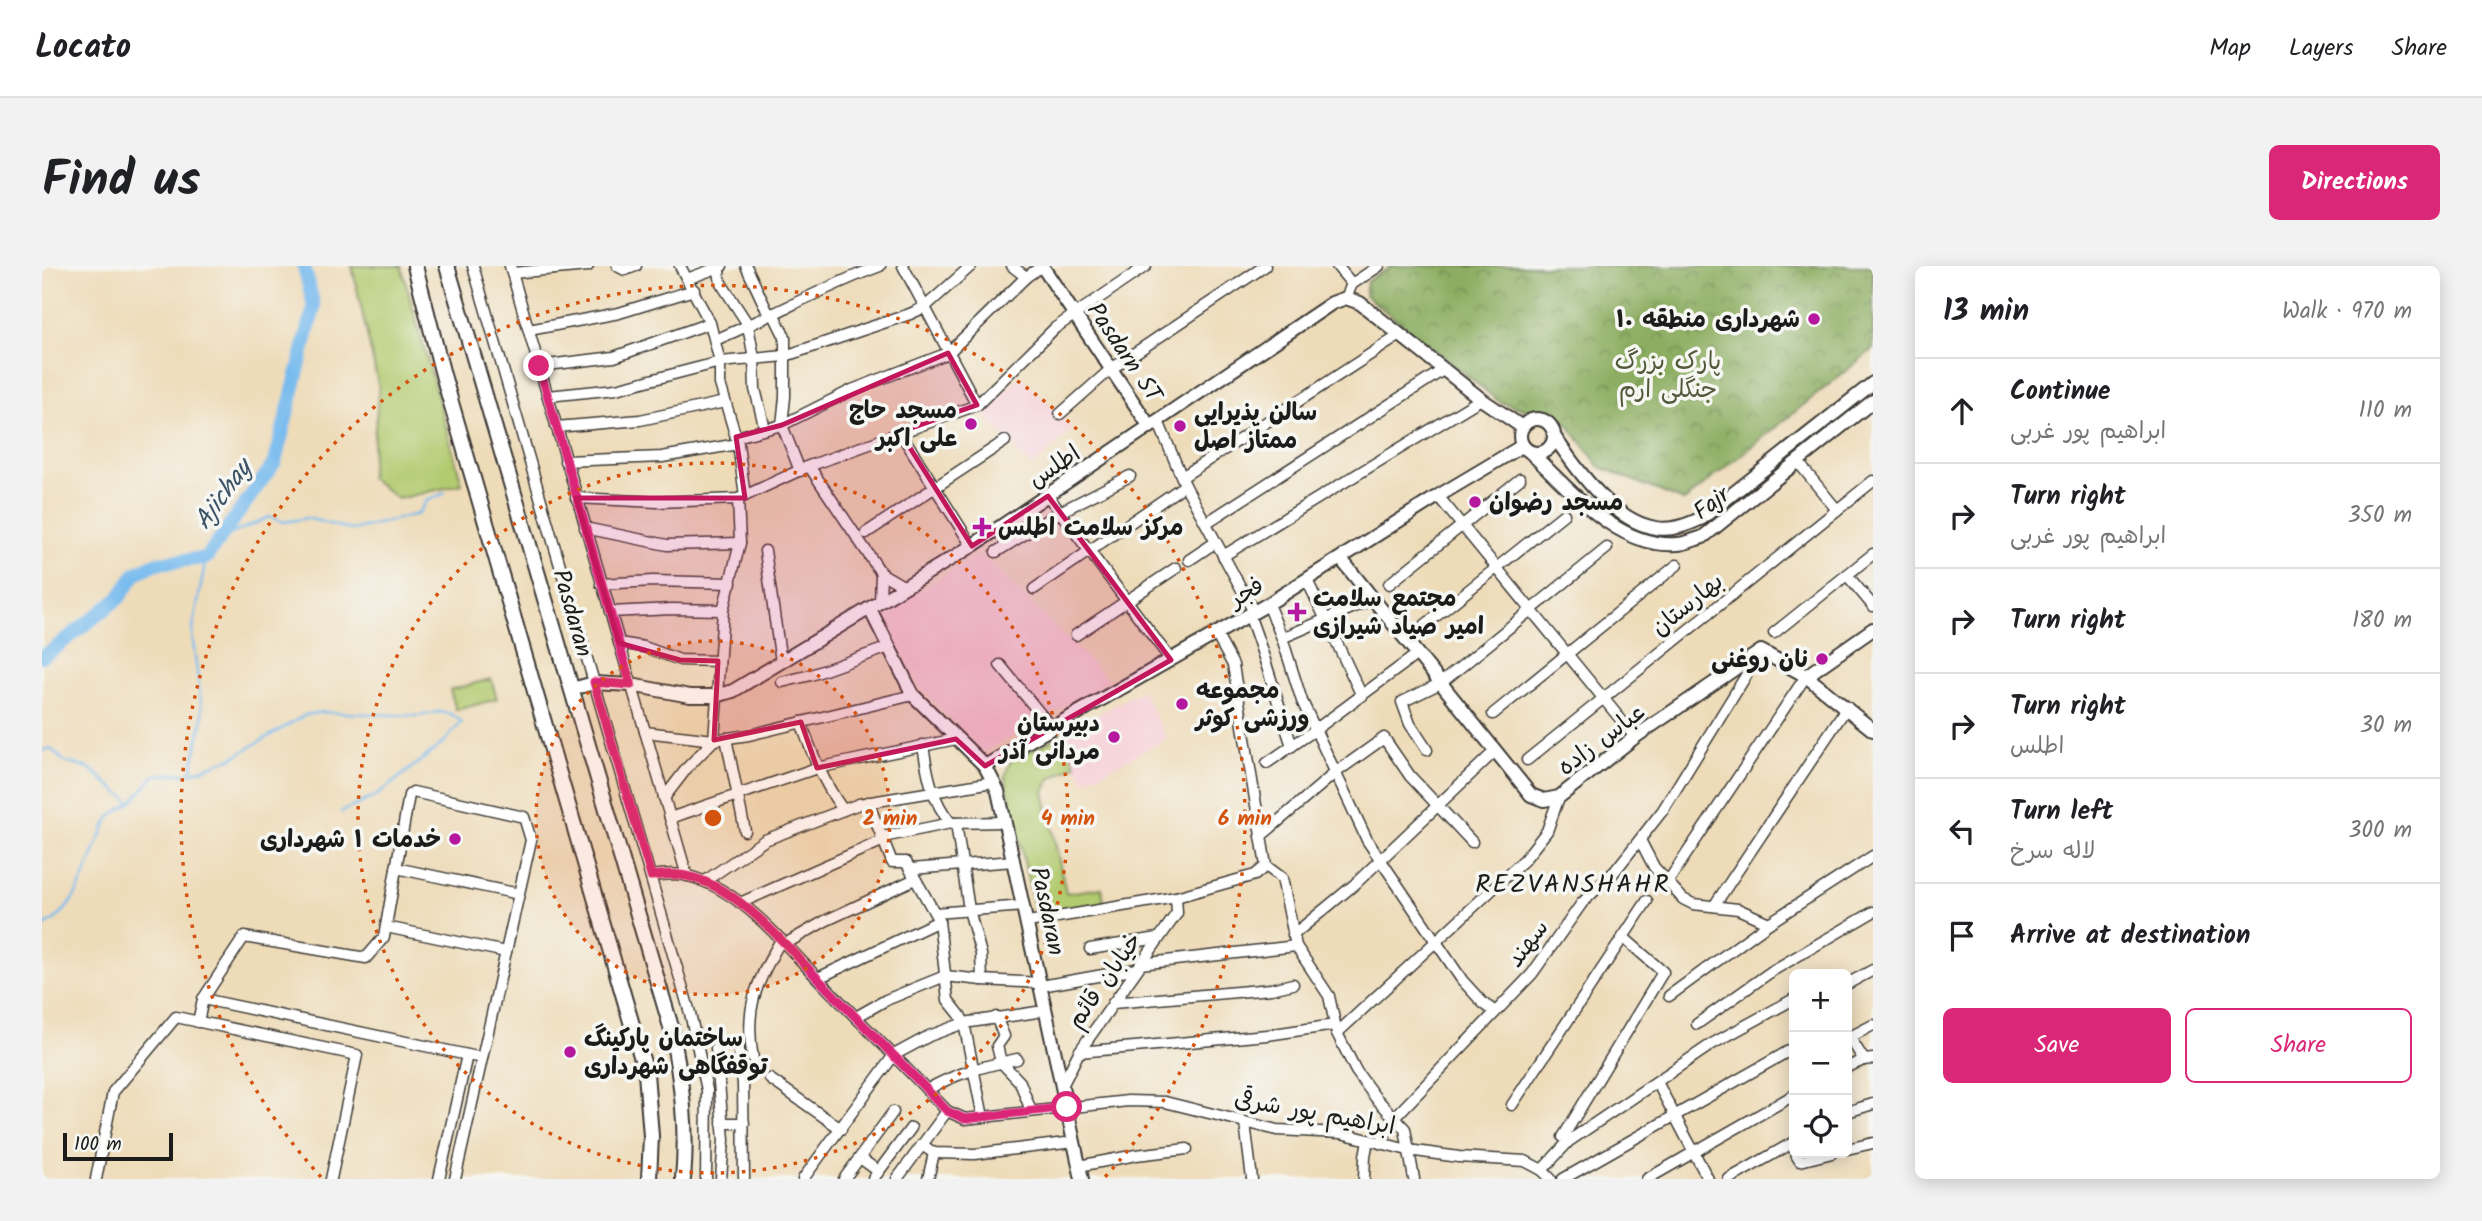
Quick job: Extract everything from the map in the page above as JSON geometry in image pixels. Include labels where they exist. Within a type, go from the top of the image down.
[{"type":"highway","points":[[415,266],[443,375],[646,1073],[651,1136],[649,1179]]},
{"type":"highway","name":"Pasdaran","points":[[447,266],[671,1027],[685,1120],[683,1179]]},
{"type":"main road","name":"Pasdarn ST","points":[[1042,266],[1111,369],[1154,424]]},
{"type":"main road","name":"اطلس","points":[[572,689],[594,682],[631,685],[690,696],[716,696],[733,691],[972,545],[1332,303],[1346,298]]},
{"type":"main road","points":[[1346,298],[1360,303],[1443,370],[1522,427]]},
{"type":"main road","name":"Fajr","points":[[1554,436],[1577,470],[1613,506],[1633,521],[1656,528],[1679,528],[1702,519],[1873,383]]},
{"type":"main road","name":"Fajr","points":[[1526,449],[1611,526],[1633,538],[1656,544],[1679,545],[1703,537],[1873,401]]},
{"type":"main road","points":[[1542,419],[1551,426],[1554,436],[1546,450],[1541,453],[1526,449],[1519,436],[1522,427],[1531,420],[1542,419]]},
{"type":"main road","name":"فجر","points":[[985,766],[1252,614],[1438,496],[1526,449]]},
{"type":"main road","points":[[1788,450],[1798,462]]},
{"type":"main road","name":"عباس زاده","points":[[1340,559],[1494,752],[1531,795],[1544,800],[1559,797],[1635,737],[1761,651]]},
{"type":"main road","name":"Pasdaran","points":[[875,606],[889,647],[913,695],[985,766],[998,791],[1081,1172]]},
{"type":"main road","points":[[1806,676],[1873,629]]},
{"type":"main road","points":[[1761,651],[1806,676],[1873,730]]},
{"type":"street","points":[[473,266],[701,1056],[707,1098],[706,1179]]},
{"type":"street","points":[[588,266],[511,269],[687,876]]},
{"type":"street","points":[[617,266],[625,270],[636,266]]},
{"type":"street","points":[[664,798],[687,768],[714,740],[723,610],[740,543],[741,497],[737,441],[720,384],[720,362],[710,323],[680,266]]},
{"type":"street","points":[[687,279],[719,266],[721,283],[748,326],[754,358],[755,389],[765,429]]},
{"type":"street","points":[[746,266],[785,337],[782,425],[805,469],[881,573],[905,587]]},
{"type":"street","points":[[715,340],[831,284],[880,266]]},
{"type":"street","points":[[903,266],[976,405]]},
{"type":"street","points":[[548,396],[616,389],[720,362],[785,356],[925,307],[971,266]]},
{"type":"street","points":[[1012,266],[1026,277]]},
{"type":"street","points":[[565,461],[662,457],[737,441],[782,425],[852,390],[948,353],[1026,277],[1042,266]]},
{"type":"street","points":[[576,498],[657,502],[741,497],[805,469],[976,405],[1055,328],[1146,266]]},
{"type":"street","points":[[1060,414],[1111,369],[1265,266]]},
{"type":"street","points":[[1337,266],[1352,284]]},
{"type":"street","points":[[1346,298],[1352,284],[1378,266]]},
{"type":"street","points":[[529,330],[619,313],[694,290]]},
{"type":"street","points":[[539,366],[614,357],[710,323]]},
{"type":"street","points":[[1034,589],[1184,481],[1400,335]]},
{"type":"street","points":[[1206,523],[1443,370]]},
{"type":"street","points":[[1223,556],[1481,399]]},
{"type":"street","points":[[556,427],[640,420],[725,402]]},
{"type":"street","points":[[1154,424],[1252,614],[1273,692],[1292,746]]},
{"type":"street","points":[[900,432],[972,545]]},
{"type":"street","points":[[866,533],[1005,441]]},
{"type":"street","points":[[1798,462],[1838,510]]},
{"type":"street","points":[[996,552],[1060,512],[1130,476]]},
{"type":"street","points":[[1389,584],[1520,479]]},
{"type":"street","name":"بهارستان","points":[[1527,760],[1873,481]]},
{"type":"street","points":[[1048,496],[1171,660]]},
{"type":"street","points":[[1438,496],[1635,737]]},
{"type":"street","points":[[1425,625],[1564,514]]},
{"type":"street","points":[[585,528],[667,545],[740,543]]},
{"type":"street","points":[[1189,560],[1216,542]]},
{"type":"street","points":[[1427,750],[1410,724],[1402,702],[1441,684],[1608,548]]},
{"type":"street","points":[[765,551],[781,662]]},
{"type":"street","points":[[1774,633],[1873,554]]},
{"type":"street","points":[[1493,714],[1677,565]]},
{"type":"street","points":[[1076,635],[1176,568]]},
{"type":"street","points":[[875,606],[881,573]]},
{"type":"street","points":[[1847,575],[1873,606]]},
{"type":"street","points":[[1307,580],[1362,696]]},
{"type":"street","points":[[601,584],[653,581],[731,583]]},
{"type":"street","points":[[1282,638],[1373,599]]},
{"type":"street","points":[[1268,604],[1302,701],[1367,840],[1462,980],[1482,1002],[1496,1012]]},
{"type":"street","points":[[610,612],[723,610]]},
{"type":"street","points":[[1216,634],[1233,665],[1266,866],[1282,878],[1296,946],[1329,996],[1336,1029],[1356,1071],[1375,1097],[1405,1129],[1414,1179]]},
{"type":"street","points":[[619,643],[643,647],[680,660],[718,661]]},
{"type":"street","points":[[782,682],[811,675],[889,647]]},
{"type":"street","name":"سهند","points":[[1380,1143],[1395,1117],[1532,974],[1582,903],[1615,871],[1640,840],[1663,810],[1761,651]]},
{"type":"street","points":[[1267,763],[1412,658]]},
{"type":"street","points":[[1000,665],[1052,729]]},
{"type":"street","points":[[1667,883],[1806,676]]},
{"type":"street","points":[[645,732],[714,740],[749,735],[913,695]]},
{"type":"street","points":[[1714,906],[1847,707]]},
{"type":"street","points":[[802,722],[817,768],[843,810]]},
{"type":"street","points":[[726,738],[745,831]]},
{"type":"street","points":[[1261,836],[1335,773],[1384,738],[1410,776],[1472,842]]},
{"type":"street","points":[[670,818],[817,768],[956,739]]},
{"type":"street","points":[[923,746],[927,771],[941,812],[953,823],[969,910],[981,954],[982,980]]},
{"type":"street","points":[[1293,935],[1379,861],[1494,752]]},
{"type":"street","points":[[705,881],[765,840],[843,810],[868,803],[993,782]]},
{"type":"street","points":[[198,1022],[203,999],[244,937],[366,958],[384,937],[409,795],[413,793],[524,817],[531,840],[455,1179]]},
{"type":"street","points":[[1079,1052],[1336,1029],[1524,860],[1547,831],[1559,797]]},
{"type":"street","points":[[868,803],[892,862],[906,862],[937,917],[948,1000],[964,1023],[983,1117]]},
{"type":"street","points":[[740,903],[883,839],[953,823],[1005,822]]},
{"type":"street","points":[[1640,840],[1654,867],[1683,899],[1693,904],[1738,909],[1769,923]]},
{"type":"street","points":[[1669,996],[1769,923],[1873,856]]},
{"type":"street","points":[[753,1059],[748,1033],[753,993],[783,942],[913,874],[962,865],[1014,861]]},
{"type":"street","name":"خیابان قائم","points":[[1028,922],[1176,897],[1255,875],[1266,866]]},
{"type":"street","points":[[396,868],[519,894]]},
{"type":"street","points":[[651,876],[670,873],[705,881],[740,903],[783,942],[947,1111],[897,1179]]},
{"type":"street","name":"خیابان قائم","points":[[1062,1086],[1079,1052],[1177,913],[1176,897]]},
{"type":"street","points":[[1512,1105],[1647,901]]},
{"type":"street","points":[[818,978],[937,917],[969,910],[1024,906]]},
{"type":"street","points":[[1696,1024],[1772,971],[1873,912]]},
{"type":"street","points":[[386,927],[506,952]]},
{"type":"street","points":[[1563,1137],[1664,972],[1623,937]]},
{"type":"street","points":[[1090,949],[1158,938]]},
{"type":"street","points":[[856,1017],[886,1000],[945,976],[1041,985],[1139,966],[1296,946]]},
{"type":"street","points":[[1852,981],[1873,970]]},
{"type":"street","points":[[1113,1003],[1271,989],[1293,984]]},
{"type":"street","points":[[203,999],[482,1058]]},
{"type":"street","points":[[1542,1170],[1569,1141],[1712,1044],[1789,1002]]},
{"type":"street","points":[[803,1179],[894,1055],[929,1036],[964,1023],[1037,1012]]},
{"type":"street","points":[[96,1179],[113,1091],[176,1017],[357,1055],[331,1179]]},
{"type":"street","points":[[996,1017],[1004,1036],[997,1046],[1001,1062],[1020,1082],[1031,1111]]},
{"type":"street","points":[[1852,1033],[1873,1025]]},
{"type":"street","points":[[1852,1040],[1868,1060]]},
{"type":"street","points":[[738,1043],[743,1084],[744,1179]]},
{"type":"street","points":[[716,1048],[724,1140],[721,1179]]},
{"type":"street","points":[[1563,1179],[1789,1051]]},
{"type":"street","points":[[439,1179],[467,1055]]},
{"type":"street","points":[[927,1090],[947,1078],[972,1069],[1017,1059]]},
{"type":"street","points":[[770,1079],[841,1129]]},
{"type":"street","points":[[1657,1082],[1708,1179]]},
{"type":"street","points":[[1647,1179],[1789,1098]]},
{"type":"street","name":"ابراهیم پور شرقی","points":[[947,1111],[965,1119],[1128,1101],[1165,1102],[1277,1130],[1341,1133],[1408,1150],[1459,1157],[1525,1161],[1542,1170],[1551,1179]]},
{"type":"street","points":[[1852,1110],[1873,1104]]},
{"type":"street","points":[[844,1179],[893,1112]]},
{"type":"street","points":[[722,1123],[744,1123]]},
{"type":"street","points":[[1245,1123],[1252,1179]]},
{"type":"street","points":[[860,1158],[876,1175],[911,1128]]},
{"type":"street","points":[[1364,1179],[1368,1140]]},
{"type":"street","points":[[922,1145],[934,1153],[975,1154],[1074,1142]]},
{"type":"street","points":[[1852,1148],[1873,1143]]},
{"type":"street","points":[[1081,1172],[1136,1155],[1187,1149]]},
{"type":"street","points":[[1729,1179],[1789,1150]]},
{"type":"street","points":[[928,1179],[934,1153]]},
{"type":"highlighted area","points":[[948,353],[977,405],[900,432],[972,546],[1048,496],[1171,660],[985,766],[956,739],[817,768],[801,722],[714,740],[718,661],[680,660],[619,643],[576,498],[745,498],[736,437],[782,425]]},
{"type":"shaded area","points":[[1021,375],[1073,430],[1032,467],[982,412]]},
{"type":"shaded area","points":[[979,553],[1110,681],[983,753],[918,686],[883,614]]},
{"type":"shaded area","name":"دبیرستان مردانی آذر","points":[[1142,690],[1167,739],[1084,782],[1062,734]]},
{"type":"green space","points":[[352,266],[401,266],[462,484],[398,499],[370,478],[379,388]]},
{"type":"green space","name":"پارک بزرگ جنگلی ارم","points":[[1392,266],[1873,266],[1873,349],[1684,501],[1600,467],[1566,422],[1500,402],[1365,295],[1367,281]]},
{"type":"green space","points":[[491,679],[497,699],[456,710],[450,690]]},
{"type":"green space","points":[[1062,734],[1076,765],[1050,779],[1044,792],[1066,893],[1102,888],[1104,903],[1036,915],[1005,776],[1010,762]]},
{"type":"waterway","name":"Ajichay","points":[[42,656],[119,598],[136,573],[157,563],[206,558],[275,462],[314,307],[304,266]]},
{"type":"waterway","points":[[220,539],[269,517],[284,522],[307,518],[352,530],[418,514],[426,501],[445,493]]},
{"type":"waterway","points":[[42,927],[56,919],[76,894],[111,817],[130,803],[155,775],[191,773],[203,717],[192,634],[206,558]]},
{"type":"waterway","points":[[191,773],[232,758],[305,715],[322,712],[418,716],[439,712],[451,714],[462,722],[443,743],[376,796],[341,812]]},
{"type":"waterway","points":[[42,751],[50,748],[65,762],[89,768],[130,802]]},
{"type":"place","name":"شهرداری منطقه ۱۰","points":[[1814,319]]},
{"type":"place","name":"مسجد حاج علی اکبر","points":[[971,424]]},
{"type":"place","name":"سالن پذیرایی ممتاز اصل","points":[[1180,426]]},
{"type":"place","name":"مسجد رضوان","points":[[1475,502]]},
{"type":"place","name":"مرکز سلامت اطلس","points":[[982,527]]},
{"type":"place","name":"مجتمع سلامت امیر صیاد شیرازی","points":[[1297,612]]},
{"type":"place","name":"نان روغنی","points":[[1822,659]]},
{"type":"place","name":"مجموعه ورزشی کوثر","points":[[1182,704]]},
{"type":"place","name":"دبیرستان مردانی آذر","points":[[1114,737]]},
{"type":"place","name":"خدمات ۱ شهرداری","points":[[455,839]]},
{"type":"place","name":"ساختمان پارکینگ توقفگاهی شهرداری","points":[[570,1052]]},
{"type":"district","name":"REZVANSHAHR","points":[[1573,883]]},
{"type":"route","points":[[539,366],[631,685],[594,682],[651,876],[670,873],[705,881],[740,903],[785,944],[947,1111],[965,1119],[1067,1107]]}]
